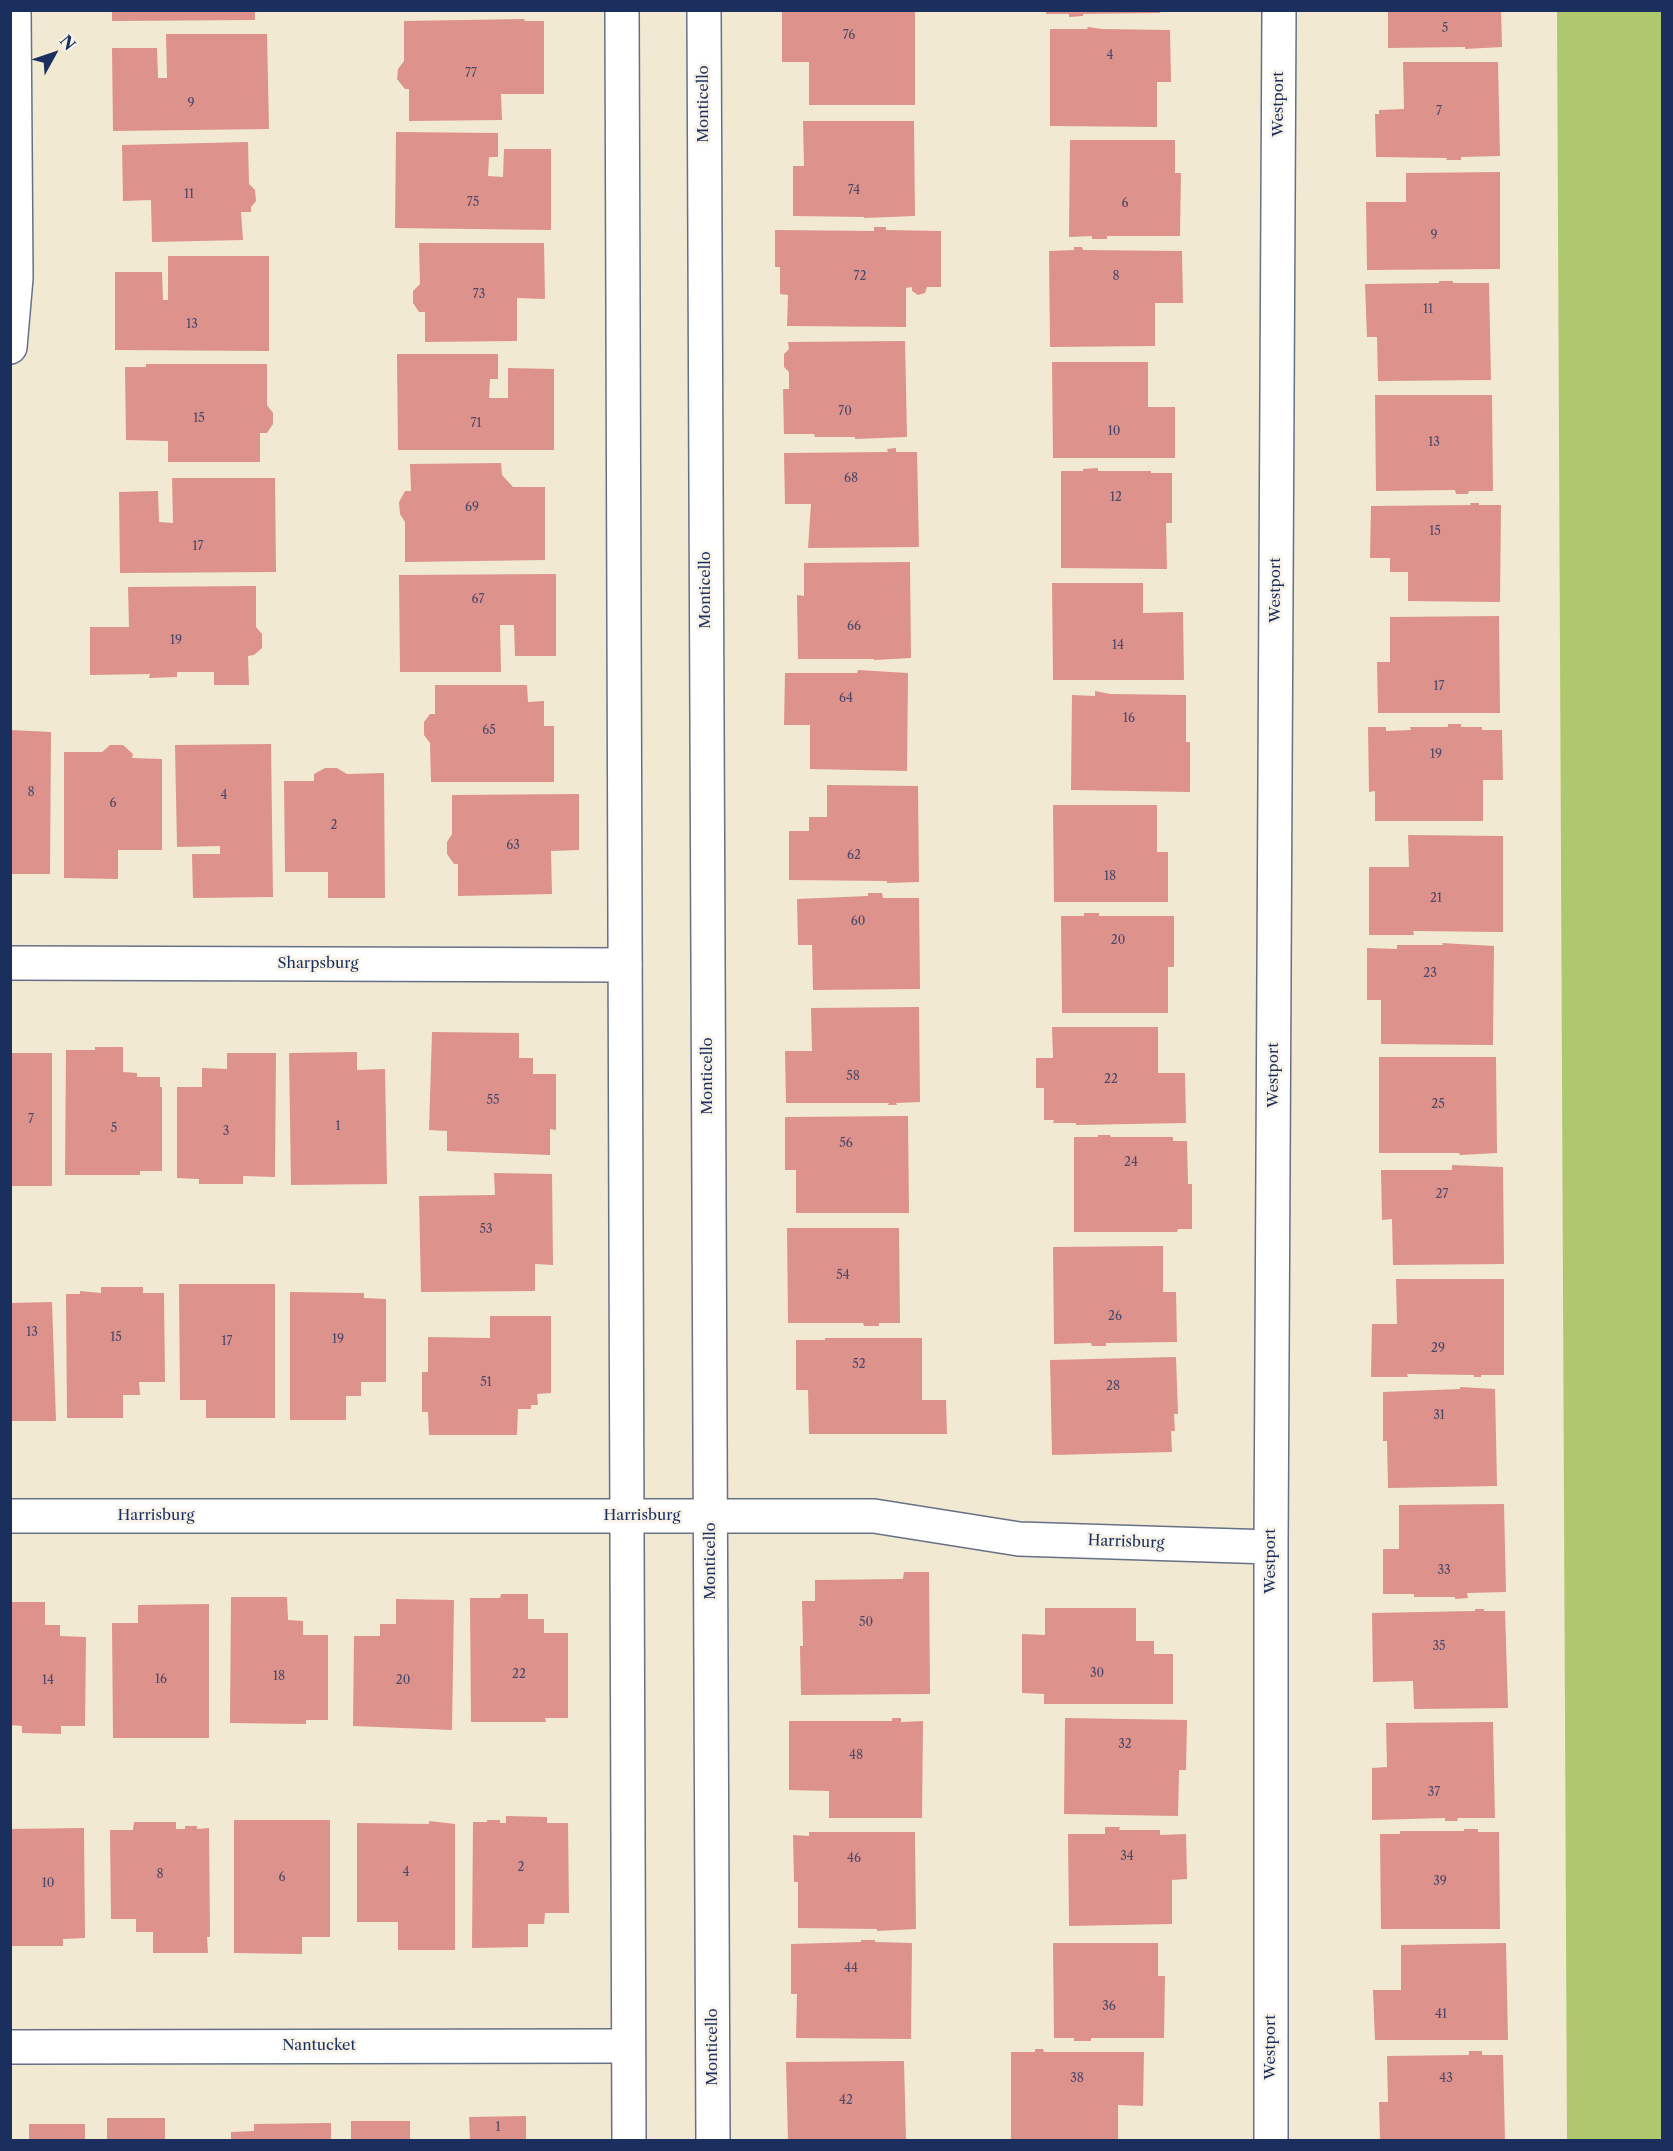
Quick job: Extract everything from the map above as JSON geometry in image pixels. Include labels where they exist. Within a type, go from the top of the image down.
[{"type":"street","points":[[10,347],[15,278],[14,10]]},
{"type":"street","points":[[622,10],[629,2140]]},
{"type":"street","name":"Monticello","points":[[704,10],[713,2140]]},
{"type":"street","name":"Westport","points":[[1271,2140],[1271,1547],[1279,10]]},
{"type":"street","name":"Sharpsburg","points":[[10,963],[625,965]]},
{"type":"street","name":"Harrisburg","points":[[10,1516],[874,1516],[1019,1539],[1271,1547]]},
{"type":"street","name":"Nantucket","points":[[10,2047],[628,2046]]},
{"type":"green space","points":[[1557,11],[1662,11],[1662,2140],[1567,2140]]},
{"type":"building","points":[[112,10],[255,10],[255,20],[112,21]]},
{"type":"building","points":[[782,10],[915,10],[915,105],[809,105],[809,62],[782,62]]},
{"type":"building","points":[[1046,10],[1160,10],[1160,13],[1083,14],[1083,16],[1069,17],[1069,14],[1046,14]]},
{"type":"building","points":[[1388,10],[1501,10],[1502,47],[1388,48]]},
{"type":"building","points":[[525,19],[524,21],[544,21],[544,94],[501,94],[502,120],[409,121],[409,89],[405,89],[397,79],[398,69],[404,61],[404,21]]},
{"type":"building","points":[[1088,27],[1170,30],[1171,82],[1157,82],[1157,127],[1050,126],[1050,29],[1087,29]]},
{"type":"building","points":[[166,34],[267,34],[269,129],[113,131],[112,48],[157,48],[158,78],[167,78]]},
{"type":"building","points":[[1403,62],[1498,62],[1500,156],[1461,157],[1461,160],[1376,157],[1375,114],[1379,114],[1379,110],[1404,109]]},
{"type":"building","points":[[803,121],[914,121],[915,216],[864,218],[793,216],[793,166],[804,166]]},
{"type":"building","points":[[396,132],[498,133],[498,157],[489,157],[488,176],[503,177],[504,149],[551,149],[551,230],[395,228]]},
{"type":"building","points":[[1070,140],[1175,140],[1175,173],[1181,173],[1180,236],[1107,236],[1107,239],[1092,239],[1092,236],[1069,237]]},
{"type":"building","points":[[248,142],[249,184],[255,190],[256,201],[251,207],[251,212],[241,212],[243,240],[152,242],[151,200],[123,201],[122,145]]},
{"type":"building","points":[[1500,172],[1500,269],[1367,270],[1366,202],[1406,202],[1406,173]]},
{"type":"building","points":[[874,227],[886,227],[886,230],[941,231],[941,287],[927,287],[925,293],[918,295],[912,291],[912,287],[906,288],[906,327],[787,326],[788,295],[780,294],[780,267],[775,267],[775,230],[874,231]]},
{"type":"building","points":[[419,243],[544,243],[545,299],[517,298],[517,341],[425,342],[425,312],[419,312],[413,303],[413,291],[420,284]]},
{"type":"building","points":[[1074,247],[1082,247],[1083,250],[1182,251],[1183,303],[1155,303],[1155,346],[1050,347],[1049,251],[1074,250]]},
{"type":"building","points":[[168,256],[269,256],[269,351],[115,350],[115,272],[162,272],[163,300],[168,300]]},
{"type":"building","points":[[1439,281],[1489,283],[1491,380],[1378,381],[1377,337],[1367,337],[1365,284],[1439,283]]},
{"type":"building","points":[[905,341],[907,437],[855,439],[855,437],[815,437],[814,434],[784,434],[783,389],[789,389],[789,372],[784,367],[784,354],[789,349],[788,342]]},
{"type":"building","points":[[397,354],[498,354],[498,379],[490,379],[489,398],[508,398],[508,368],[554,369],[554,450],[398,450]]},
{"type":"building","points":[[1052,362],[1148,362],[1148,407],[1175,407],[1175,458],[1053,458]]},
{"type":"building","points":[[146,364],[267,364],[267,405],[273,413],[273,424],[267,433],[260,433],[260,462],[168,462],[168,441],[126,440],[125,367],[146,367]]},
{"type":"building","points":[[1375,395],[1492,395],[1493,491],[1469,491],[1468,494],[1456,494],[1455,490],[1376,491]]},
{"type":"building","points":[[896,448],[896,452],[917,452],[919,547],[808,548],[811,504],[785,504],[784,453],[888,452],[887,449]]},
{"type":"building","points":[[501,463],[502,475],[513,487],[545,487],[545,560],[405,562],[405,522],[400,514],[399,502],[405,491],[411,491],[410,464]]},
{"type":"building","points":[[1098,468],[1098,471],[1172,473],[1172,523],[1166,523],[1167,569],[1061,568],[1061,471]]},
{"type":"building","points":[[172,478],[275,478],[276,572],[120,573],[119,492],[158,491],[159,522],[173,523]]},
{"type":"building","points":[[1470,503],[1501,505],[1500,602],[1408,601],[1408,572],[1390,572],[1390,558],[1370,558],[1371,506],[1471,505]]},
{"type":"building","points":[[910,562],[911,658],[798,659],[797,595],[804,596],[804,563]]},
{"type":"building","points":[[556,574],[556,656],[515,656],[514,625],[500,625],[501,672],[400,672],[399,575]]},
{"type":"building","points":[[1052,583],[1143,583],[1143,613],[1183,612],[1184,680],[1053,680]]},
{"type":"building","points":[[256,586],[256,627],[262,634],[262,648],[254,655],[248,656],[249,685],[214,685],[214,672],[177,672],[177,677],[149,678],[150,674],[90,675],[90,627],[129,627],[128,587]]},
{"type":"building","points":[[1499,616],[1500,713],[1378,713],[1377,662],[1390,662],[1390,617]]},
{"type":"building","points":[[858,670],[908,673],[907,771],[810,769],[810,725],[784,725],[785,673],[857,673]]},
{"type":"building","points":[[435,685],[527,685],[528,702],[544,701],[544,726],[554,726],[554,782],[431,782],[430,743],[424,735],[424,722],[430,714],[435,714]]},
{"type":"building","points":[[1095,691],[1110,694],[1186,695],[1186,742],[1190,742],[1190,792],[1071,790],[1072,695],[1095,696]]},
{"type":"building","points":[[1448,724],[1461,724],[1461,727],[1482,727],[1482,730],[1502,730],[1503,780],[1483,780],[1483,821],[1375,821],[1375,791],[1369,792],[1368,727],[1386,727],[1386,731],[1411,730],[1410,727],[1448,727]]},
{"type":"building","points":[[10,730],[51,732],[50,874],[10,874]]},
{"type":"building","points":[[271,744],[273,897],[193,898],[192,854],[220,854],[220,846],[177,847],[175,745]]},
{"type":"building","points":[[110,745],[123,745],[133,754],[132,758],[162,759],[162,850],[118,850],[118,879],[64,878],[64,752],[102,752]]},
{"type":"building","points":[[325,768],[337,768],[347,774],[384,773],[385,898],[328,898],[328,872],[285,872],[284,781],[314,781],[314,774]]},
{"type":"building","points":[[827,785],[918,786],[919,882],[789,880],[789,831],[809,831],[809,817],[827,817]]},
{"type":"building","points":[[579,794],[579,850],[551,851],[552,894],[458,896],[458,864],[454,864],[447,854],[447,842],[452,834],[452,795]]},
{"type":"building","points":[[1053,805],[1157,805],[1157,852],[1168,852],[1168,902],[1054,902]]},
{"type":"building","points":[[1408,835],[1503,836],[1503,932],[1413,931],[1414,935],[1369,935],[1369,867],[1409,867]]},
{"type":"building","points":[[868,893],[882,893],[883,898],[919,898],[920,989],[813,990],[812,945],[798,945],[797,899],[868,896]]},
{"type":"building","points":[[1084,913],[1099,913],[1099,916],[1174,916],[1174,967],[1168,967],[1168,1013],[1062,1013],[1061,916],[1084,916]]},
{"type":"building","points":[[1442,943],[1494,946],[1493,1045],[1381,1044],[1381,1000],[1367,1000],[1367,948],[1397,949],[1397,945],[1443,945]]},
{"type":"building","points":[[919,1007],[920,1102],[896,1103],[897,1105],[888,1105],[889,1103],[786,1103],[785,1051],[812,1051],[811,1008]]},
{"type":"building","points":[[1052,1027],[1158,1027],[1158,1073],[1185,1073],[1186,1123],[1076,1125],[1076,1123],[1053,1123],[1054,1120],[1044,1120],[1044,1088],[1036,1088],[1036,1058],[1053,1058]]},
{"type":"building","points":[[432,1032],[519,1033],[519,1058],[533,1058],[533,1074],[556,1074],[556,1130],[550,1129],[550,1155],[447,1151],[447,1131],[429,1130]]},
{"type":"building","points":[[95,1047],[123,1047],[123,1072],[137,1073],[137,1077],[160,1077],[162,1171],[140,1171],[140,1175],[65,1175],[66,1050],[95,1050]]},
{"type":"building","points":[[357,1052],[357,1070],[385,1069],[387,1184],[291,1185],[289,1053]]},
{"type":"building","points":[[10,1053],[52,1053],[52,1186],[10,1186]]},
{"type":"building","points":[[227,1053],[276,1053],[275,1177],[243,1176],[243,1184],[199,1184],[199,1179],[177,1178],[177,1087],[202,1087],[202,1068],[227,1069]]},
{"type":"building","points":[[1379,1057],[1496,1057],[1497,1153],[1460,1155],[1459,1153],[1379,1153]]},
{"type":"building","points":[[908,1116],[909,1213],[796,1213],[796,1170],[785,1170],[785,1117]]},
{"type":"building","points":[[1098,1135],[1173,1137],[1173,1141],[1187,1141],[1188,1184],[1192,1184],[1192,1229],[1178,1229],[1177,1232],[1074,1232],[1074,1137],[1098,1137]]},
{"type":"building","points":[[1452,1165],[1503,1167],[1504,1264],[1393,1265],[1392,1219],[1382,1220],[1381,1170],[1452,1170]]},
{"type":"building","points":[[494,1173],[552,1174],[553,1265],[535,1264],[535,1291],[421,1292],[419,1196],[495,1195]]},
{"type":"building","points":[[787,1228],[899,1228],[900,1323],[864,1326],[863,1323],[788,1323]]},
{"type":"building","points":[[1163,1246],[1163,1292],[1176,1292],[1177,1342],[1106,1343],[1106,1346],[1092,1346],[1091,1343],[1054,1344],[1053,1247]]},
{"type":"building","points":[[1396,1279],[1504,1279],[1504,1375],[1474,1377],[1474,1375],[1407,1374],[1408,1377],[1371,1377],[1372,1324],[1397,1324]]},
{"type":"building","points":[[179,1284],[275,1284],[275,1418],[206,1418],[206,1400],[180,1400]]},
{"type":"building","points":[[101,1287],[143,1287],[143,1293],[164,1293],[165,1382],[139,1382],[140,1395],[123,1395],[123,1418],[67,1418],[66,1294],[80,1294],[80,1291],[101,1293]]},
{"type":"building","points":[[290,1292],[364,1293],[364,1298],[386,1299],[386,1382],[361,1382],[361,1396],[346,1396],[346,1420],[290,1420]]},
{"type":"building","points":[[52,1302],[56,1421],[10,1421],[10,1303]]},
{"type":"building","points":[[490,1316],[551,1316],[551,1393],[537,1394],[538,1405],[531,1405],[531,1409],[518,1409],[517,1435],[429,1435],[428,1412],[422,1412],[422,1372],[428,1372],[428,1337],[490,1338]]},
{"type":"building","points":[[825,1338],[922,1338],[922,1400],[946,1400],[947,1434],[809,1434],[808,1390],[796,1390],[796,1340],[825,1340]]},
{"type":"building","points":[[1176,1357],[1178,1414],[1174,1414],[1175,1431],[1171,1431],[1172,1452],[1052,1455],[1050,1360]]},
{"type":"building","points":[[1460,1387],[1495,1389],[1497,1486],[1388,1488],[1387,1441],[1383,1441],[1383,1392],[1460,1389]]},
{"type":"building","points":[[1504,1504],[1506,1592],[1467,1593],[1468,1598],[1455,1599],[1455,1597],[1414,1597],[1414,1594],[1383,1594],[1383,1549],[1399,1549],[1399,1505]]},
{"type":"building","points":[[904,1572],[929,1572],[930,1694],[801,1695],[802,1601],[815,1601],[815,1580],[903,1579]]},
{"type":"building","points":[[501,1594],[528,1594],[528,1619],[544,1619],[544,1633],[568,1633],[568,1718],[545,1718],[546,1722],[471,1722],[470,1598],[500,1598]]},
{"type":"building","points":[[231,1597],[287,1597],[288,1620],[303,1621],[303,1635],[328,1635],[328,1720],[306,1720],[306,1724],[230,1723]]},
{"type":"building","points":[[396,1599],[454,1600],[452,1730],[353,1726],[354,1636],[380,1636],[380,1624],[396,1624]]},
{"type":"building","points":[[10,1602],[45,1602],[45,1625],[60,1625],[60,1636],[86,1637],[85,1726],[61,1726],[61,1734],[22,1733],[22,1726],[10,1725]]},
{"type":"building","points":[[209,1604],[209,1738],[113,1738],[112,1623],[138,1623],[138,1605]]},
{"type":"building","points":[[1045,1608],[1136,1608],[1136,1641],[1154,1641],[1154,1654],[1173,1654],[1173,1704],[1044,1704],[1044,1694],[1022,1693],[1022,1634],[1045,1635]]},
{"type":"building","points":[[1475,1609],[1505,1611],[1508,1708],[1414,1709],[1413,1681],[1373,1682],[1372,1613],[1475,1611]]},
{"type":"building","points":[[892,1718],[901,1718],[901,1722],[923,1721],[922,1818],[829,1818],[829,1791],[789,1790],[789,1721],[892,1721]]},
{"type":"building","points":[[1065,1718],[1187,1720],[1186,1770],[1179,1770],[1178,1816],[1064,1814]]},
{"type":"building","points":[[1493,1722],[1495,1818],[1458,1818],[1457,1821],[1445,1821],[1445,1818],[1372,1820],[1372,1768],[1387,1767],[1386,1723]]},
{"type":"building","points":[[506,1816],[547,1817],[547,1823],[568,1823],[569,1913],[545,1913],[544,1924],[528,1924],[528,1947],[472,1948],[473,1822],[500,1820],[500,1823],[506,1823]]},
{"type":"building","points":[[234,1820],[330,1820],[330,1937],[302,1937],[302,1954],[234,1953]]},
{"type":"building","points":[[429,1821],[455,1824],[455,1950],[398,1950],[398,1922],[357,1922],[357,1823],[429,1824]]},
{"type":"building","points":[[134,1822],[176,1822],[176,1829],[185,1829],[185,1826],[197,1826],[197,1829],[209,1828],[210,1937],[207,1937],[208,1953],[153,1953],[153,1932],[136,1932],[136,1919],[111,1919],[110,1830],[133,1830]]},
{"type":"building","points":[[1105,1827],[1120,1827],[1119,1830],[1160,1830],[1160,1835],[1186,1834],[1187,1879],[1172,1880],[1172,1924],[1069,1926],[1068,1834],[1105,1834]]},
{"type":"building","points":[[84,1828],[85,1938],[63,1939],[63,1946],[10,1946],[10,1829]]},
{"type":"building","points":[[1464,1829],[1499,1832],[1500,1929],[1381,1929],[1380,1834],[1400,1834],[1400,1831],[1464,1831]]},
{"type":"building","points":[[809,1832],[915,1832],[916,1929],[877,1931],[877,1929],[798,1928],[798,1882],[794,1882],[793,1835],[809,1836]]},
{"type":"building","points":[[861,1940],[912,1943],[911,2039],[796,2038],[797,1994],[791,1994],[791,1944],[861,1942]]},
{"type":"building","points":[[1053,1943],[1158,1943],[1158,1976],[1165,1976],[1164,2038],[1091,2038],[1091,2041],[1074,2041],[1074,2038],[1054,2038]]},
{"type":"building","points":[[1506,1943],[1508,2040],[1375,2040],[1373,1990],[1401,1990],[1401,1945]]},
{"type":"building","points":[[1035,2049],[1043,2049],[1044,2052],[1144,2052],[1143,2106],[1118,2105],[1118,2140],[1011,2140],[1011,2052],[1035,2052]]},
{"type":"building","points":[[1469,2051],[1482,2051],[1482,2055],[1503,2055],[1505,2140],[1380,2140],[1379,2102],[1388,2102],[1387,2056],[1469,2055]]},
{"type":"building","points":[[904,2061],[906,2140],[788,2140],[786,2062]]},
{"type":"building","points":[[526,2116],[526,2140],[470,2140],[469,2117]]},
{"type":"building","points":[[107,2118],[165,2118],[165,2140],[107,2140]]},
{"type":"building","points":[[351,2121],[410,2121],[410,2140],[351,2140]]},
{"type":"building","points":[[331,2123],[331,2140],[231,2140],[231,2132],[254,2131],[254,2124]]},
{"type":"building","points":[[29,2124],[85,2124],[85,2140],[29,2140]]}]
